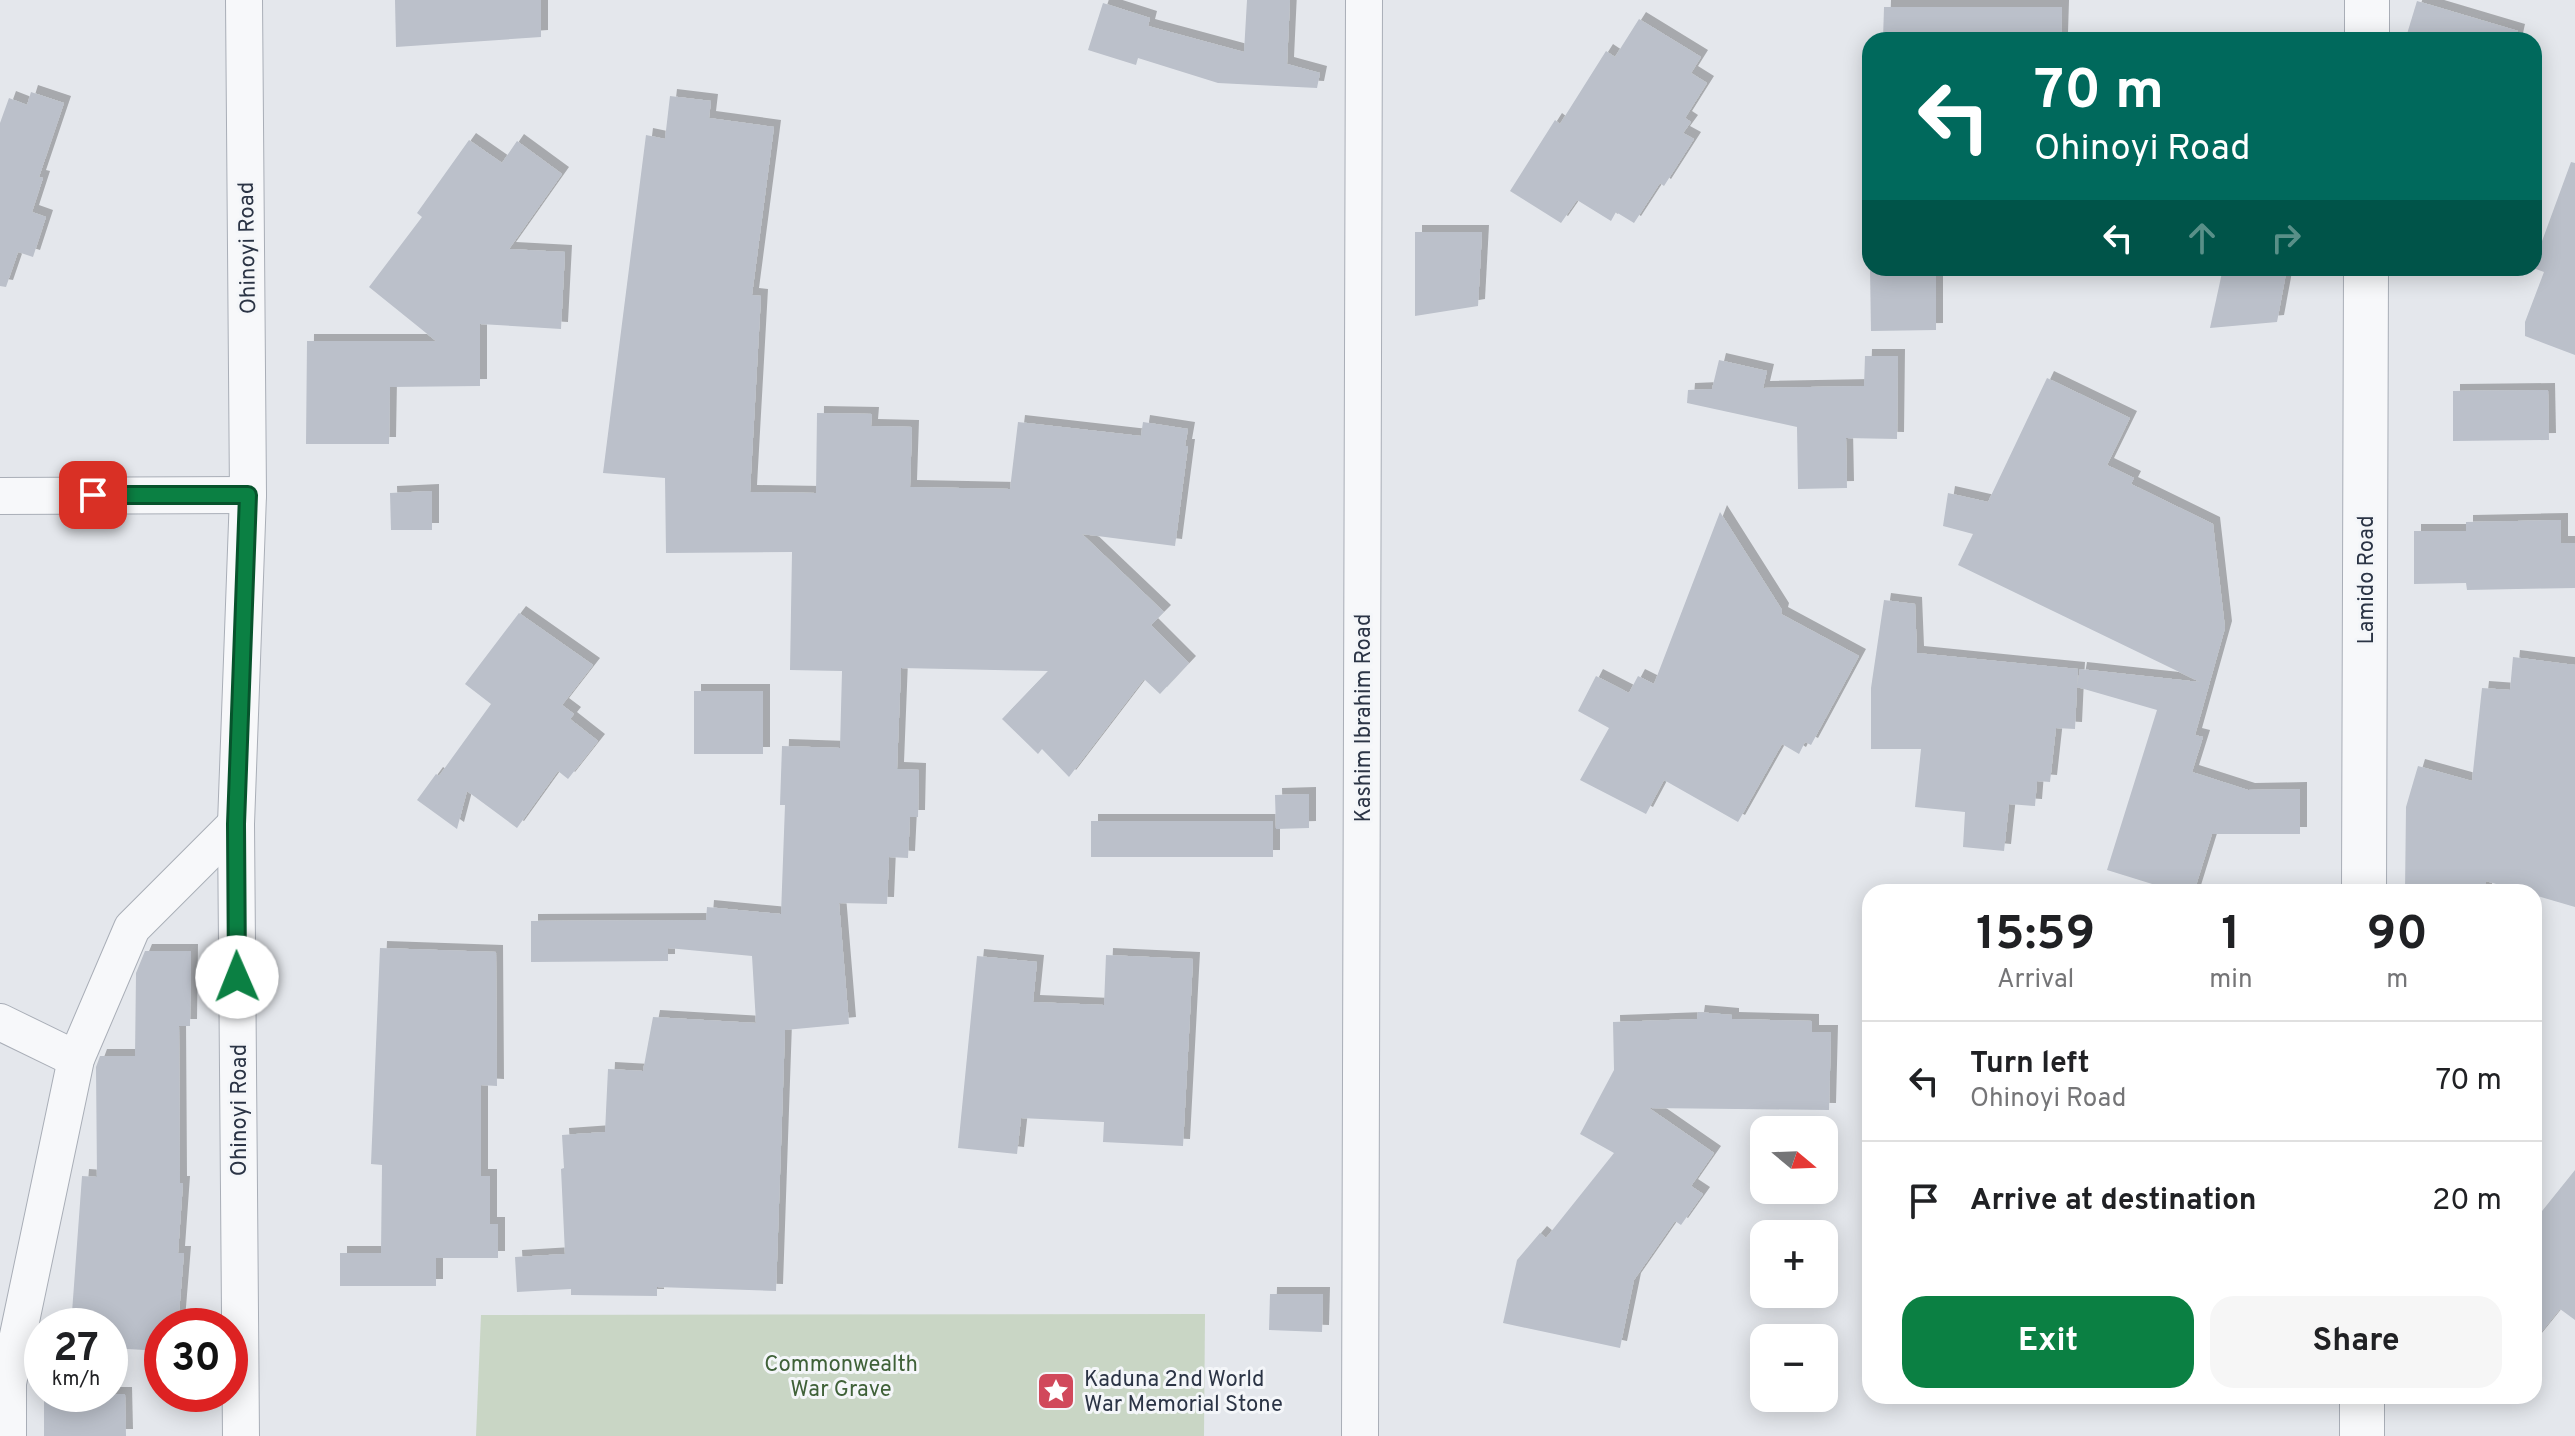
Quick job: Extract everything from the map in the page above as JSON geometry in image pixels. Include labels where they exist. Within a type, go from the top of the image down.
[{"type":"street","name":"Ohinoyi Road","points":[[241,1436],[236,824],[248,495],[244,0]]},
{"type":"street","name":"Kashim Ibrahim Road","points":[[1360,1436],[1364,0]]},
{"type":"street","points":[[2367,0],[2367,32]]},
{"type":"street","name":"Lamido Road","points":[[2364,884],[2366,276]]},
{"type":"street","points":[[0,496],[248,495]]},
{"type":"street","points":[[8,1436],[8,1383],[76,1059],[132,928],[236,824]]},
{"type":"street","points":[[0,1022],[76,1059]]},
{"type":"street","points":[[2362,1404],[2362,1436]]},
{"type":"green space","name":"Commonwealth War Grave","points":[[1205,1314],[1204,1436],[476,1436],[481,1315]]},
{"type":"building","points":[[395,0],[541,0],[541,37],[396,47]]},
{"type":"building","points":[[1247,0],[1290,0],[1287,64],[1320,73],[1317,88],[1218,83],[1138,58],[1136,65],[1088,50],[1103,3],[1150,18],[1148,26],[1244,52]]},
{"type":"building","points":[[2417,1],[2518,31],[2518,32],[2408,32]]},
{"type":"building","points":[[1884,7],[2062,7],[2061,32],[1883,32]]},
{"type":"building","points":[[1639,19],[1701,57],[1691,73],[1707,83],[1685,118],[1691,122],[1683,133],[1694,139],[1664,186],[1660,183],[1634,223],[1616,212],[1611,221],[1577,200],[1561,223],[1510,191],[1555,120],[1560,124],[1606,51],[1615,57]]},
{"type":"building","points":[[31,92],[64,103],[39,177],[43,178],[32,212],[46,217],[33,257],[18,252],[6,287],[0,286],[0,123],[9,98],[27,105]]},
{"type":"building","points":[[670,96],[711,101],[709,118],[774,127],[752,295],[761,296],[750,492],[816,493],[817,413],[872,414],[871,426],[912,427],[910,487],[1010,489],[1018,422],[1141,436],[1143,422],[1188,429],[1175,546],[1082,534],[1164,612],[1151,625],[1189,663],[1160,694],[1144,679],[1069,777],[1042,749],[1038,754],[1002,719],[1048,671],[901,668],[897,769],[919,770],[918,817],[910,817],[908,858],[889,857],[887,904],[839,903],[849,1024],[785,1030],[776,1291],[657,1287],[657,1296],[571,1295],[571,1289],[517,1292],[515,1257],[565,1254],[562,1135],[605,1132],[608,1069],[643,1071],[653,1017],[756,1023],[752,956],[668,948],[668,961],[531,962],[531,921],[706,920],[707,907],[781,914],[785,805],[780,805],[782,746],[840,748],[842,671],[790,670],[792,552],[666,553],[665,478],[603,473],[646,135],[665,139]]},
{"type":"building","points":[[469,140],[502,163],[517,141],[562,174],[509,249],[565,252],[561,329],[480,324],[480,386],[390,387],[389,444],[306,444],[307,341],[436,341],[369,287],[422,217],[417,213]]},
{"type":"building","points":[[2571,162],[2575,163],[2575,355],[2525,336],[2525,322],[2544,272],[2542,241]]},
{"type":"building","points":[[1415,232],[1482,232],[1478,306],[1415,316]]},
{"type":"building","points":[[1870,276],[1936,276],[1936,330],[1871,331]]},
{"type":"building","points":[[2221,276],[2286,276],[2277,322],[2210,328]]},
{"type":"building","points":[[1865,356],[1898,356],[1897,439],[1846,438],[1847,488],[1798,489],[1797,427],[1687,403],[1688,390],[1712,389],[1719,360],[1767,371],[1763,388],[1864,386]]},
{"type":"building","points":[[2047,378],[2130,418],[2107,465],[2134,478],[2131,484],[2213,524],[2225,628],[2195,735],[2203,737],[2192,772],[2248,790],[2300,789],[2300,834],[2212,834],[2196,884],[2152,884],[2107,870],[2157,710],[2077,687],[2075,729],[2056,728],[2050,782],[2037,781],[2035,806],[2009,804],[2004,851],[1963,847],[1965,812],[1915,807],[1921,749],[1871,749],[1871,688],[1884,600],[1915,604],[1917,653],[2078,669],[2077,686],[2080,669],[2200,682],[1958,565],[1973,534],[1943,526],[1948,493],[1988,502]]},
{"type":"building","points":[[2548,390],[2549,440],[2453,441],[2453,391]]},
{"type":"building","points":[[432,491],[432,530],[391,530],[390,493]]},
{"type":"building","points":[[1720,512],[1782,610],[1781,614],[1859,656],[1811,745],[1805,742],[1799,754],[1782,744],[1738,822],[1664,780],[1646,814],[1580,780],[1609,728],[1578,711],[1596,676],[1629,693],[1638,676],[1654,684]]},
{"type":"building","points":[[2561,520],[2561,543],[2575,543],[2575,588],[2467,590],[2466,583],[2414,584],[2414,531],[2466,531],[2466,522]]},
{"type":"building","points":[[519,613],[593,665],[562,705],[574,714],[570,719],[598,741],[568,779],[558,771],[517,828],[467,791],[457,829],[417,800],[436,774],[439,776],[491,704],[465,684]]},
{"type":"building","points":[[2513,657],[2575,665],[2575,907],[2542,897],[2542,884],[2496,884],[2486,881],[2486,884],[2405,884],[2406,807],[2418,766],[2472,781],[2482,688],[2510,690]]},
{"type":"building","points":[[694,691],[763,691],[763,754],[694,754]]},
{"type":"building","points":[[1309,794],[1309,828],[1276,829],[1275,795]]},
{"type":"building","points":[[1091,821],[1273,821],[1273,857],[1091,857]]},
{"type":"building","points":[[380,948],[496,952],[497,1086],[481,1085],[481,1176],[490,1176],[490,1224],[498,1224],[498,1258],[436,1258],[436,1286],[340,1286],[340,1253],[381,1253],[382,1165],[371,1164]]},
{"type":"building","points":[[145,951],[191,951],[190,1026],[179,1026],[180,1183],[183,1183],[178,1253],[184,1253],[179,1308],[144,1308],[144,1350],[128,1349],[128,1308],[72,1308],[82,1176],[97,1177],[96,1067],[100,1056],[135,1056],[136,973]]},
{"type":"building","points":[[1106,955],[1193,959],[1183,1146],[1103,1142],[1104,1122],[1021,1118],[1017,1154],[958,1148],[977,956],[1037,962],[1033,1002],[1104,1005]]},
{"type":"building","points":[[1698,1012],[1732,1015],[1732,1019],[1812,1021],[1812,1032],[1831,1032],[1829,1110],[1649,1108],[1714,1153],[1691,1186],[1703,1194],[1681,1225],[1675,1221],[1634,1280],[1620,1348],[1503,1323],[1517,1260],[1540,1233],[1546,1238],[1614,1153],[1580,1134],[1614,1070],[1613,1022],[1697,1019]]},
{"type":"building","points":[[2575,1170],[2575,1320],[2560,1309],[2542,1331],[2542,1211]]},
{"type":"building","points":[[1270,1294],[1323,1294],[1322,1332],[1269,1330]]},
{"type":"building","points":[[44,1412],[125,1412],[126,1436],[44,1436]]},
{"type":"place","name":"Kaduna 2nd World War Memorial Stone","points":[[1056,1391]]},
{"type":"route","points":[[93,495],[248,495],[236,824],[237,977]]}]
